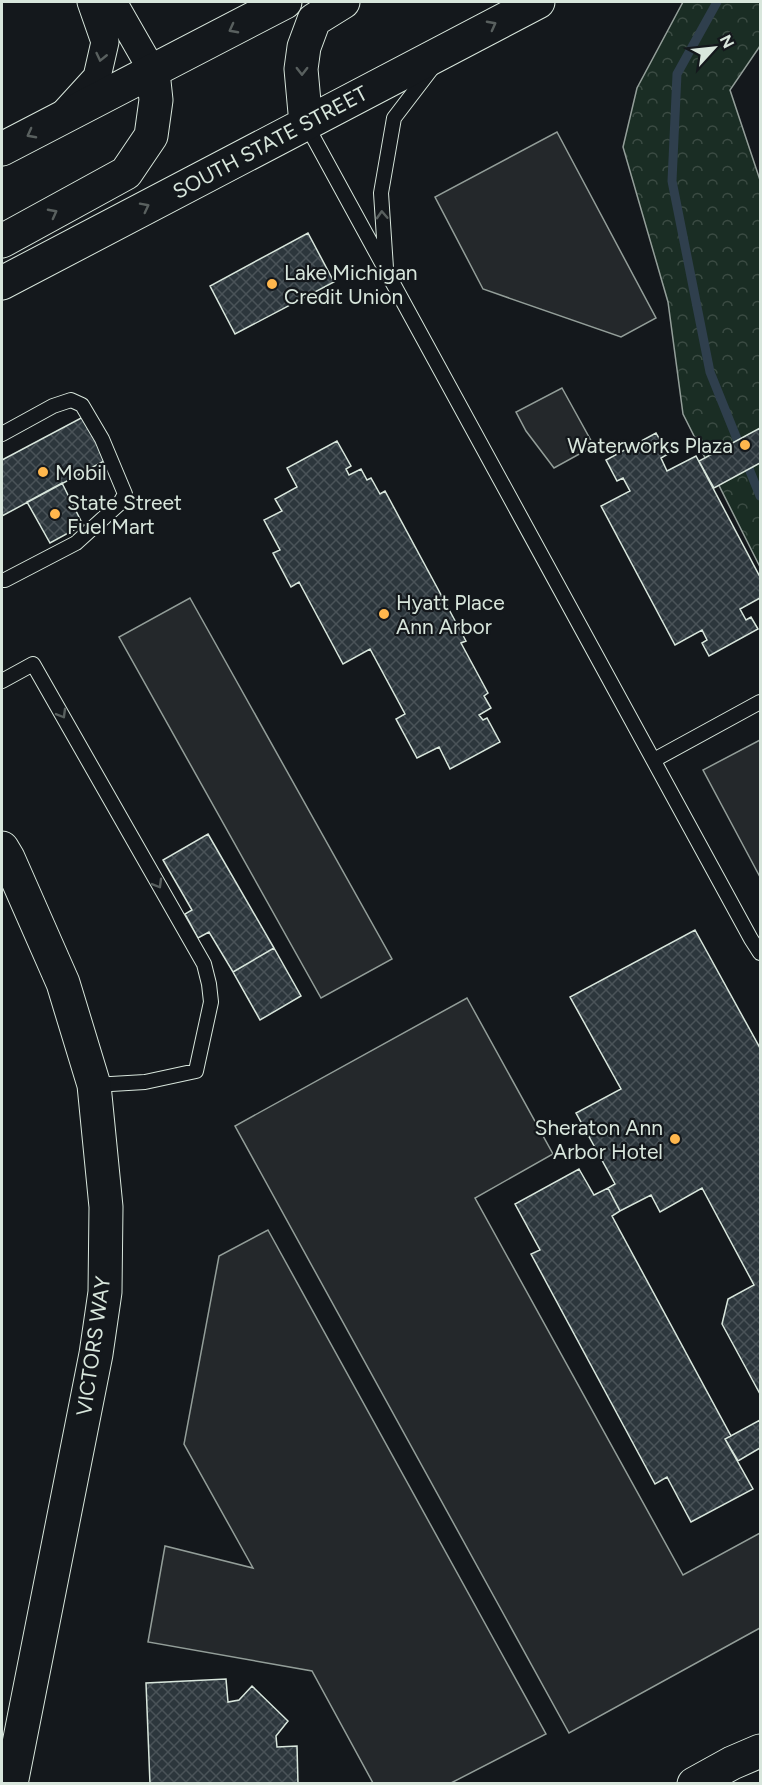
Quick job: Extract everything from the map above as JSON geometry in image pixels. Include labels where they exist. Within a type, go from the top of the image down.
[{"type":"main road","points":[[2,149],[285,2]]},
{"type":"main road","points":[[306,124],[301,69],[304,47],[314,20],[343,2]]},
{"type":"main road","name":"SOUTH STATE STREET","points":[[2,283],[538,2]]},
{"type":"main road","points":[[2,241],[126,173],[151,136],[156,100],[153,72]]},
{"type":"main road","name":"VICTORS WAY","points":[[2,848],[63,982],[94,1085],[106,1207],[105,1292],[96,1354],[10,1784]]},
{"type":"main road","points":[[694,1784],[760,1751]]},
{"type":"street","points":[[60,118],[97,78],[105,42],[91,2]]},
{"type":"street","points":[[113,2],[153,72]]},
{"type":"lane","points":[[386,273],[381,193],[394,118],[447,49]]},
{"type":"lane","points":[[306,124],[760,953]]},
{"type":"lane","points":[[2,434],[53,406],[71,400],[82,405],[102,439],[125,494],[120,502],[76,543],[2,580]]},
{"type":"lane","points":[[2,681],[33,664],[204,964],[209,984],[210,1002],[196,1071],[145,1082],[94,1085]]},
{"type":"lane","points":[[654,760],[760,702]]},
{"type":"green space","points":[[683,2],[760,2],[760,46],[730,90],[760,180],[760,567],[683,414],[668,302],[623,147],[637,88]]},
{"type":"shaded area","points":[[557,132],[656,318],[621,337],[483,289],[435,197]]},
{"type":"shaded area","points":[[562,388],[594,446],[554,468],[526,431],[516,412]]},
{"type":"shaded area","points":[[190,598],[392,959],[321,998],[119,637]]},
{"type":"shaded area","points":[[760,740],[760,877],[703,770]]},
{"type":"shaded area","points":[[467,998],[553,1154],[475,1198],[683,1575],[760,1533],[760,1628],[569,1733],[235,1126]]},
{"type":"shaded area","points":[[268,1230],[546,1734],[451,1783],[373,1783],[312,1671],[148,1642],[165,1546],[253,1568],[184,1444],[219,1256]]},
{"type":"building","name":"Lake Michigan Credit Union","points":[[308,233],[334,282],[235,334],[210,286]]},
{"type":"building","name":"Mobil","points":[[83,417],[106,460],[2,516],[2,460]]},
{"type":"building","name":"Waterworks Plaza","points":[[760,428],[760,463],[714,488],[699,461]]},
{"type":"building","points":[[656,433],[668,454],[661,458],[667,471],[696,456],[760,577],[760,598],[740,609],[746,620],[751,617],[758,629],[709,656],[702,643],[707,640],[702,630],[675,645],[601,506],[630,491],[623,478],[617,481],[606,460]]},
{"type":"building","name":"Hyatt Place Ann Arbor","points":[[337,441],[351,466],[346,469],[349,475],[361,469],[367,480],[371,478],[380,494],[385,491],[466,641],[461,643],[488,693],[484,696],[491,708],[479,715],[483,720],[487,718],[500,742],[450,769],[439,747],[417,758],[396,719],[405,714],[370,649],[343,664],[299,582],[291,587],[273,553],[280,550],[264,520],[282,511],[275,499],[297,487],[287,468]]},
{"type":"building","name":"State Street Fuel Mart","points":[[62,483],[83,525],[50,543],[27,502]]},
{"type":"building","points":[[208,834],[274,948],[233,972],[209,932],[198,938],[185,914],[192,910],[163,860]]},
{"type":"building","name":"Sheraton Ann Arbor Hotel","points":[[695,930],[760,1048],[760,1394],[722,1324],[728,1299],[754,1285],[702,1188],[660,1212],[651,1195],[620,1211],[608,1188],[615,1184],[576,1113],[621,1089],[570,997]]},
{"type":"building","points":[[274,948],[301,996],[260,1020],[233,972]]},
{"type":"building","points":[[579,1169],[594,1195],[608,1188],[620,1211],[612,1216],[731,1436],[725,1439],[753,1489],[691,1522],[667,1477],[655,1484],[531,1254],[540,1250],[515,1204]]},
{"type":"building","points":[[760,1420],[760,1448],[738,1461],[725,1439]]},
{"type":"building","points":[[226,1679],[228,1702],[239,1700],[252,1686],[288,1721],[276,1736],[277,1747],[297,1746],[298,1784],[150,1784],[146,1683]]},
{"type":"waterway","points":[[717,2],[677,74],[672,181],[710,372],[760,496]]},
{"type":"place","name":"Lake Michigan Credit Union","points":[[272,284]]},
{"type":"place","name":"Waterworks Plaza","points":[[745,445]]},
{"type":"place","name":"Mobil","points":[[43,472]]},
{"type":"place","name":"State Street Fuel Mart","points":[[55,514]]},
{"type":"place","name":"Hyatt Place Ann Arbor","points":[[384,614]]},
{"type":"place","name":"Sheraton Ann Arbor Hotel","points":[[675,1139]]}]
